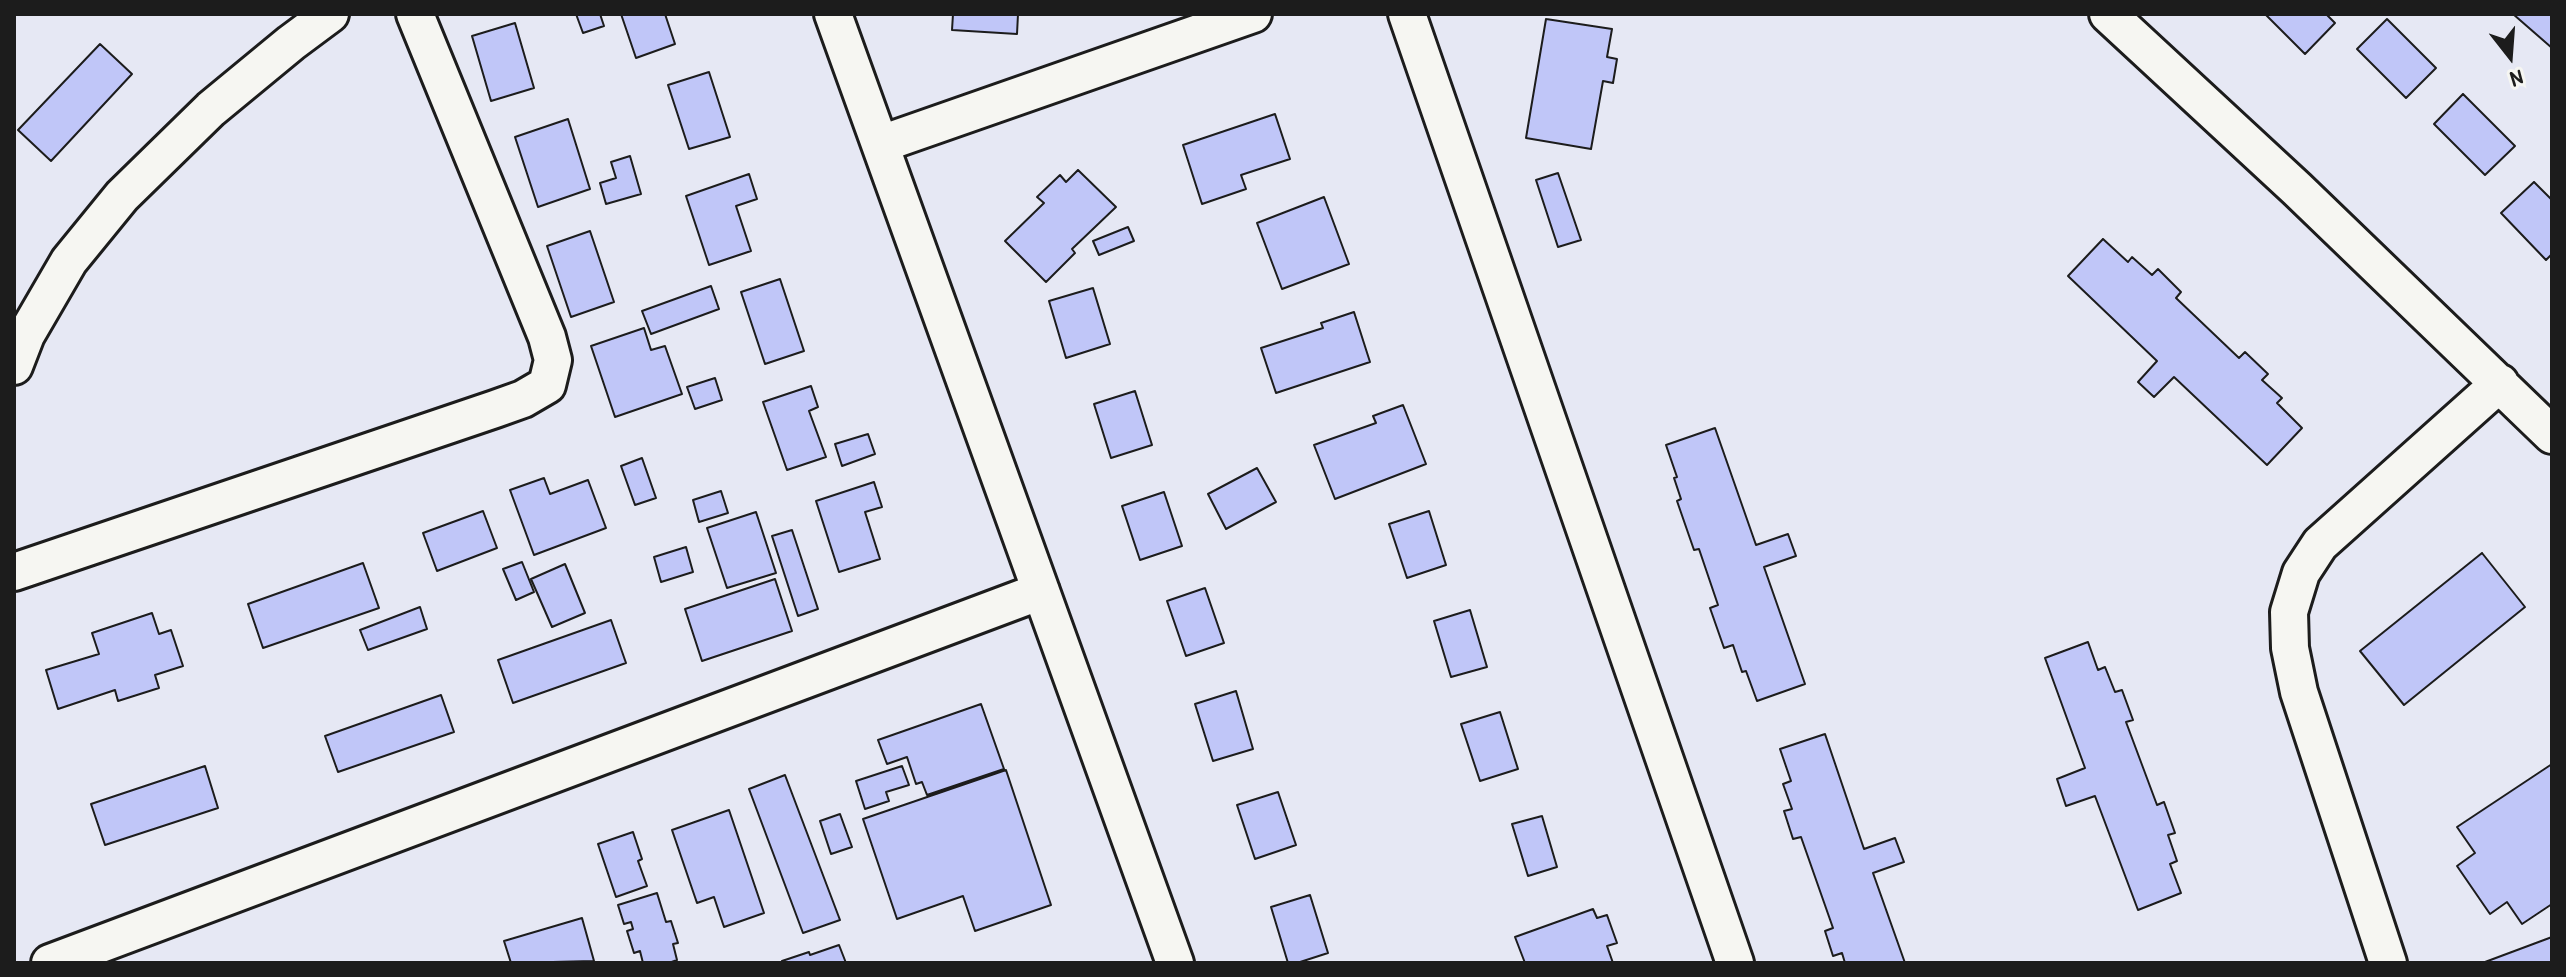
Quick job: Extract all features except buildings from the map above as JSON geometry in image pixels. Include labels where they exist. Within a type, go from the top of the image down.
[{"type":"street","points":[[14,366],[26,335],[69,261],[122,196],[211,109],[330,14]]},
{"type":"street","points":[[14,572],[495,409],[523,399],[547,385],[553,360],[547,337],[415,14]]},
{"type":"street","points":[[833,14],[1175,963]]},
{"type":"street","points":[[881,144],[1253,14]]},
{"type":"street","points":[[1407,14],[1735,963]]},
{"type":"street","points":[[2108,14],[2286,179],[2552,435]]},
{"type":"street","points":[[2388,963],[2299,692],[2290,648],[2289,612],[2301,573],[2320,544],[2500,383]]},
{"type":"street","points":[[50,963],[1041,591]]}]
